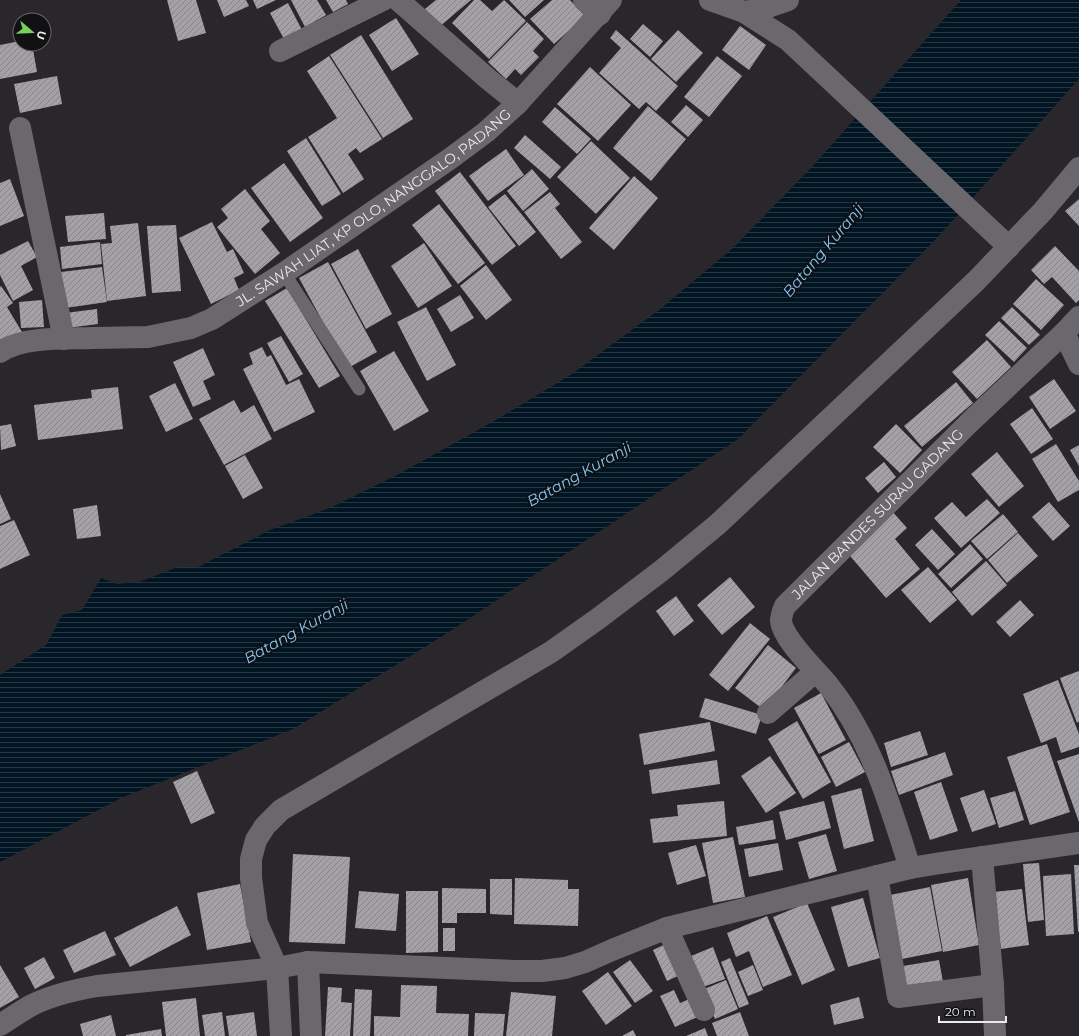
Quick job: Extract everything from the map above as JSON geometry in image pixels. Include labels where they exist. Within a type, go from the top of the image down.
[{"type":"street","points":[[280,51],[383,0]]},
{"type":"street","points":[[398,0],[518,103]]},
{"type":"street","points":[[710,0],[744,12],[788,40],[1003,241]]},
{"type":"street","points":[[744,12],[762,9],[788,0]]},
{"type":"street","name":"JL. SAWAH LIAT, KP OLO, NANGGALO, PADANG","points":[[0,352],[23,342],[64,339],[148,337],[191,328],[212,319],[284,273],[451,158],[486,132],[518,103],[598,5]]},
{"type":"street","points":[[20,128],[64,339]]},
{"type":"street","points":[[281,1036],[278,968],[257,923],[251,878],[251,859],[256,840],[265,826],[281,810],[551,652],[655,576],[718,524],[976,281],[1003,241],[1043,210],[1079,168]]},
{"type":"street","name":"JALAN BANDES SURAU GADANG","points":[[815,672],[785,633],[781,621],[785,606],[970,422],[1079,317]]},
{"type":"street","points":[[1064,333],[1079,364]]},
{"type":"street","points":[[768,713],[815,672],[829,685],[845,708],[866,744],[884,788],[910,868]]},
{"type":"street","points":[[0,1025],[52,996],[71,991],[96,986],[278,968],[308,962],[542,971],[565,968],[585,962],[666,928],[877,876],[910,868],[1079,843]]},
{"type":"street","points":[[982,857],[993,985],[995,1036]]},
{"type":"street","points":[[877,876],[898,996],[993,985]]},
{"type":"street","points":[[666,928],[704,1010]]},
{"type":"street","points":[[308,962],[311,1036]]},
{"type":"lane","points":[[284,273],[360,389]]},
{"type":"water","name":"Batang Kuranji","points":[[961,0],[1079,0],[1079,79],[937,238],[738,439],[452,630],[293,729],[121,798],[0,862],[0,675],[46,645],[62,615],[82,610],[101,578],[117,584],[139,582],[178,567],[198,567],[270,530],[330,508],[399,474],[496,420],[572,374],[659,310],[733,248],[811,168]]},
{"type":"building","points":[[167,0],[196,0],[206,33],[178,41]]},
{"type":"building","points":[[217,0],[246,0],[249,6],[224,17]]},
{"type":"building","points":[[253,0],[276,0],[257,9]]},
{"type":"building","points":[[291,0],[317,0],[326,15],[305,27]]},
{"type":"building","points":[[326,0],[346,0],[348,4],[333,12]]},
{"type":"building","points":[[436,0],[471,0],[439,27],[425,9]]},
{"type":"building","points":[[474,0],[480,0],[492,11],[504,0],[526,21],[489,59],[452,23]]},
{"type":"building","points":[[509,0],[544,0],[525,17]]},
{"type":"building","points":[[552,0],[570,0],[585,16],[554,44],[530,19]]},
{"type":"building","points":[[288,3],[303,32],[285,41],[270,13]]},
{"type":"building","points":[[396,18],[419,54],[392,71],[369,35]]},
{"type":"building","points":[[527,22],[544,39],[533,51],[539,57],[521,75],[515,69],[506,79],[488,62]]},
{"type":"building","points":[[643,24],[663,41],[650,57],[630,39]]},
{"type":"building","points":[[740,26],[766,45],[749,70],[722,50]]},
{"type":"building","points":[[616,30],[678,86],[656,111],[646,102],[639,109],[599,73],[621,48],[610,38]]},
{"type":"building","points":[[678,30],[703,53],[676,82],[651,59]]},
{"type":"building","points":[[361,35],[413,119],[383,138],[330,55]]},
{"type":"building","points":[[12,43],[12,52],[33,52],[37,72],[0,79],[0,45]]},
{"type":"building","points":[[329,56],[382,139],[360,153],[356,148],[348,154],[364,179],[343,193],[308,137],[337,118],[307,71]]},
{"type":"building","points":[[717,56],[742,76],[709,117],[684,97]]},
{"type":"building","points":[[590,67],[631,105],[598,141],[557,104]]},
{"type":"building","points":[[57,76],[62,104],[20,113],[14,84]]},
{"type":"building","points":[[686,105],[703,120],[688,137],[671,122]]},
{"type":"building","points":[[648,106],[686,139],[651,181],[613,148]]},
{"type":"building","points":[[555,107],[591,139],[577,154],[542,122]]},
{"type":"building","points":[[525,135],[561,167],[550,179],[514,148]]},
{"type":"building","points":[[306,138],[341,194],[322,206],[287,151]]},
{"type":"building","points":[[591,141],[630,178],[596,214],[557,177]]},
{"type":"building","points":[[506,149],[524,175],[488,201],[469,176]]},
{"type":"building","points":[[284,163],[323,218],[290,242],[251,188]]},
{"type":"building","points":[[532,169],[549,189],[523,211],[507,191]]},
{"type":"building","points":[[460,172],[516,246],[492,265],[435,191]]},
{"type":"building","points":[[634,176],[658,198],[614,250],[589,228]]},
{"type":"building","points":[[10,179],[24,216],[0,226],[0,183]]},
{"type":"building","points":[[245,189],[270,221],[261,229],[280,253],[255,274],[217,227],[228,218],[221,209]]},
{"type":"building","points":[[550,192],[560,204],[555,208],[582,242],[561,259],[524,212]]},
{"type":"building","points":[[505,194],[536,232],[519,246],[488,207]]},
{"type":"building","points":[[1079,199],[1079,226],[1065,211]]},
{"type":"building","points":[[439,204],[485,263],[458,284],[412,225]]},
{"type":"building","points":[[104,213],[106,239],[68,242],[65,216]]},
{"type":"building","points":[[212,222],[227,252],[233,249],[244,273],[234,278],[239,290],[211,304],[179,238]]},
{"type":"building","points":[[138,223],[146,296],[107,301],[101,244],[112,243],[110,226]]},
{"type":"building","points":[[176,225],[181,291],[152,293],[147,226]]},
{"type":"building","points":[[28,241],[37,257],[21,266],[33,290],[13,301],[0,275],[0,255]]},
{"type":"building","points":[[100,242],[102,264],[62,269],[60,247]]},
{"type":"building","points":[[424,243],[452,286],[418,308],[391,266]]},
{"type":"building","points":[[1055,246],[1079,271],[1079,300],[1076,303],[1052,277],[1044,284],[1031,270]]},
{"type":"building","points":[[358,249],[392,314],[366,329],[331,264]]},
{"type":"building","points":[[328,262],[377,352],[348,368],[299,278]]},
{"type":"building","points":[[486,265],[512,300],[486,320],[460,286]]},
{"type":"building","points":[[102,267],[107,302],[65,308],[61,272]]},
{"type":"building","points":[[1036,279],[1064,305],[1041,330],[1013,304]]},
{"type":"building","points":[[1,286],[13,303],[7,307],[22,332],[0,346],[0,287]]},
{"type":"building","points":[[287,288],[340,376],[319,388],[265,301]]},
{"type":"building","points":[[460,295],[474,318],[451,332],[437,309]]},
{"type":"building","points":[[42,300],[44,327],[21,328],[19,302]]},
{"type":"building","points":[[426,307],[456,365],[427,381],[397,322]]},
{"type":"building","points":[[1012,307],[1040,335],[1029,345],[1001,318]]},
{"type":"building","points":[[97,309],[98,324],[67,328],[65,313]]},
{"type":"building","points":[[999,321],[1027,348],[1014,362],[985,335]]},
{"type":"building","points":[[281,336],[303,374],[289,382],[267,343]]},
{"type":"building","points":[[987,340],[1011,367],[977,399],[952,372]]},
{"type":"building","points":[[262,347],[267,357],[271,355],[286,385],[299,379],[315,412],[274,432],[243,369],[253,364],[249,353]]},
{"type":"building","points":[[203,348],[215,375],[203,381],[211,399],[193,407],[173,362]]},
{"type":"building","points":[[394,351],[429,411],[394,431],[360,371]]},
{"type":"building","points":[[1054,379],[1076,411],[1050,429],[1029,397]]},
{"type":"building","points":[[956,382],[973,403],[922,447],[904,426]]},
{"type":"building","points":[[175,383],[193,419],[166,432],[149,396]]},
{"type":"building","points":[[118,387],[123,429],[38,440],[34,405],[92,398],[91,390]]},
{"type":"building","points":[[234,400],[241,413],[254,405],[272,439],[224,465],[199,419]]},
{"type":"building","points":[[1032,408],[1053,439],[1031,454],[1010,424]]},
{"type":"building","points":[[11,424],[16,446],[1,450],[0,426]]},
{"type":"building","points":[[896,424],[922,450],[900,473],[873,447]]},
{"type":"building","points":[[1056,444],[1079,481],[1079,490],[1058,502],[1032,459]]},
{"type":"building","points":[[1079,445],[1079,466],[1070,450]]},
{"type":"building","points":[[997,452],[1024,486],[999,507],[971,474]]},
{"type":"building","points":[[245,455],[263,488],[243,499],[225,466]]},
{"type":"building","points":[[884,462],[896,477],[878,493],[865,478]]},
{"type":"building","points":[[0,494],[11,519],[0,524]]},
{"type":"building","points":[[987,499],[1000,513],[961,548],[934,518],[952,502],[966,517]]},
{"type":"building","points":[[1049,502],[1070,526],[1053,541],[1032,517]]},
{"type":"building","points":[[97,505],[101,536],[77,539],[73,509]]},
{"type":"building","points":[[891,510],[907,528],[895,539],[920,569],[886,598],[845,550]]},
{"type":"building","points":[[1003,514],[1018,532],[987,559],[971,541]]},
{"type":"building","points":[[14,520],[30,555],[0,569],[0,526]]},
{"type":"building","points":[[932,529],[955,554],[938,570],[915,545]]},
{"type":"building","points":[[1018,533],[1038,556],[1007,583],[988,560]]},
{"type":"building","points":[[970,544],[983,559],[951,588],[938,574]]},
{"type":"building","points":[[986,561],[1007,585],[972,616],[952,592]]},
{"type":"building","points":[[928,567],[957,600],[930,623],[901,590]]},
{"type":"building","points":[[730,577],[755,607],[722,635],[697,605]]},
{"type":"building","points":[[676,596],[694,621],[674,636],[656,611]]},
{"type":"building","points":[[1020,600],[1034,615],[1010,637],[996,622]]},
{"type":"building","points":[[750,623],[770,639],[728,691],[709,675]]},
{"type":"building","points":[[768,645],[796,668],[764,710],[735,688]]},
{"type":"building","points":[[1079,671],[1079,722],[1077,723],[1060,678]]},
{"type":"building","points":[[1058,680],[1079,734],[1079,747],[1061,753],[1056,737],[1041,743],[1023,694]]},
{"type":"building","points":[[821,693],[846,740],[819,754],[794,708]]},
{"type":"building","points":[[705,698],[762,715],[756,734],[699,717]]},
{"type":"building","points":[[797,721],[831,782],[803,799],[768,739]]},
{"type":"building","points":[[710,722],[715,751],[644,765],[639,734]]},
{"type":"building","points":[[920,731],[928,755],[891,767],[884,743]]},
{"type":"building","points":[[849,742],[865,772],[836,787],[821,757]]},
{"type":"building","points":[[1047,744],[1070,812],[1030,825],[1007,757]]},
{"type":"building","points":[[945,752],[953,775],[899,795],[891,771]]},
{"type":"building","points":[[1079,754],[1079,822],[1057,761]]},
{"type":"building","points":[[770,756],[796,793],[766,813],[741,776]]},
{"type":"building","points":[[717,760],[720,784],[652,794],[649,770]]},
{"type":"building","points":[[197,771],[215,813],[191,824],[173,782]]},
{"type":"building","points":[[941,782],[958,831],[930,840],[914,792]]},
{"type":"building","points":[[861,788],[874,841],[844,849],[831,796]]},
{"type":"building","points":[[984,790],[996,824],[972,832],[960,798]]},
{"type":"building","points":[[1015,791],[1024,820],[999,828],[990,798]]},
{"type":"building","points":[[724,801],[727,836],[653,843],[650,819],[678,816],[677,805]]},
{"type":"building","points":[[824,801],[831,828],[786,840],[779,812]]},
{"type":"building","points":[[773,820],[776,839],[739,845],[736,827]]},
{"type":"building","points":[[826,834],[837,871],[809,879],[798,842]]},
{"type":"building","points":[[733,837],[745,897],[713,903],[702,843]]},
{"type":"building","points":[[778,843],[783,870],[749,877],[744,849]]},
{"type":"building","points":[[696,845],[706,876],[677,885],[668,853]]},
{"type":"building","points":[[293,854],[350,857],[345,944],[289,942]]},
{"type":"building","points":[[1039,863],[1044,920],[1028,922],[1023,864]]},
{"type":"building","points":[[1074,865],[1079,865],[1079,932],[1078,932]]},
{"type":"building","points":[[1071,874],[1074,934],[1046,936],[1043,876]]},
{"type":"building","points":[[515,878],[568,880],[568,889],[579,889],[578,926],[514,924]]},
{"type":"building","points":[[968,878],[979,945],[943,952],[931,885]]},
{"type":"building","points":[[490,879],[512,879],[512,915],[490,914]]},
{"type":"building","points":[[240,884],[251,942],[207,950],[197,893]]},
{"type":"building","points":[[930,887],[942,951],[902,959],[890,895]]},
{"type":"building","points":[[442,888],[486,889],[486,913],[457,913],[457,923],[442,923]]},
{"type":"building","points":[[1022,889],[1029,945],[1001,949],[993,892]]},
{"type":"building","points":[[359,891],[399,894],[396,931],[355,928]]},
{"type":"building","points":[[406,891],[438,891],[438,952],[406,953]]},
{"type":"building","points":[[863,898],[880,958],[848,967],[831,907]]},
{"type":"building","points":[[807,903],[835,970],[802,985],[773,917]]},
{"type":"building","points":[[177,906],[191,935],[130,967],[114,938]]},
{"type":"building","points":[[767,916],[792,975],[763,987],[749,951],[736,957],[727,933]]},
{"type":"building","points":[[443,928],[455,928],[455,951],[443,951]]},
{"type":"building","points":[[105,931],[116,955],[74,973],[63,950]]},
{"type":"building","points":[[670,942],[684,973],[667,981],[653,950]]},
{"type":"building","points":[[713,947],[725,979],[703,987],[691,956]]},
{"type":"building","points":[[44,957],[55,978],[35,989],[24,968]]},
{"type":"building","points":[[730,958],[749,1004],[739,1008],[721,962]]},
{"type":"building","points":[[630,960],[653,991],[635,1003],[613,972]]},
{"type":"building","points":[[939,960],[943,982],[902,990],[897,967]]},
{"type":"building","points":[[0,965],[19,997],[0,1008]]},
{"type":"building","points":[[753,965],[763,990],[748,996],[738,972]]},
{"type":"building","points":[[608,972],[632,1006],[606,1025],[582,991]]},
{"type":"building","points":[[726,980],[738,1009],[715,1019],[702,990]]},
{"type":"building","points":[[401,985],[437,986],[436,1013],[469,1014],[468,1036],[374,1036],[374,1016],[400,1017]]},
{"type":"building","points":[[328,987],[342,988],[341,1002],[352,1003],[350,1036],[325,1036]]},
{"type":"building","points":[[355,989],[372,990],[370,1036],[353,1036]]},
{"type":"building","points":[[674,990],[680,1003],[694,997],[702,1015],[675,1027],[660,996]]},
{"type":"building","points":[[511,992],[556,996],[552,1036],[506,1036]]},
{"type":"building","points":[[859,997],[864,1018],[834,1025],[830,1005]]},
{"type":"building","points":[[196,998],[200,1036],[166,1036],[162,1002]]},
{"type":"building","points":[[222,1012],[225,1036],[205,1036],[202,1015]]},
{"type":"building","points":[[254,1012],[257,1036],[229,1036],[226,1016]]},
{"type":"building","points":[[740,1012],[749,1036],[717,1036],[712,1023]]},
{"type":"building","points":[[475,1013],[505,1014],[503,1036],[474,1036]]},
{"type":"building","points":[[111,1015],[116,1036],[83,1036],[80,1024]]},
{"type":"building","points":[[705,1028],[708,1036],[686,1036]]},
{"type":"building","points":[[161,1029],[162,1036],[126,1036],[126,1035]]},
{"type":"building","points":[[633,1030],[636,1036],[622,1036]]}]
